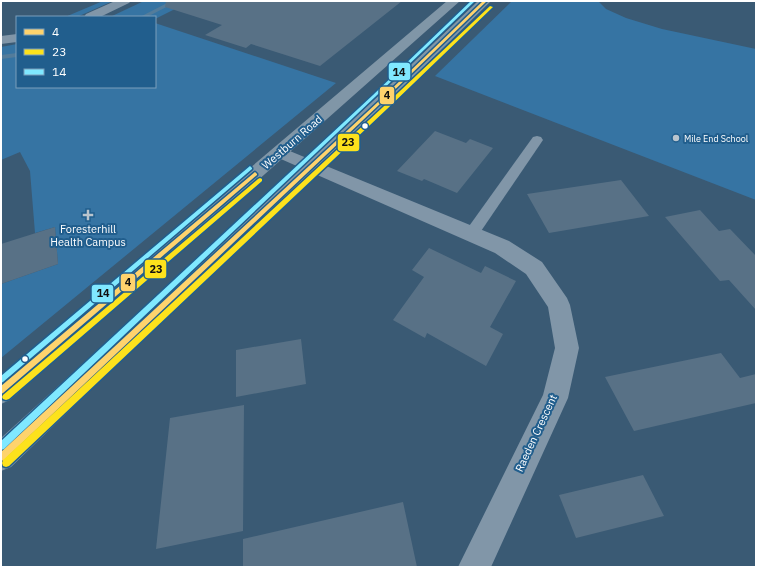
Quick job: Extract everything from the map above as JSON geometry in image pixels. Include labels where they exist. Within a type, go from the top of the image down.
[{"type":"main road","name":"Westburn Road","points":[[1,391],[454,1]]},
{"type":"main road","points":[[1,457],[313,165],[485,1]]},
{"type":"street","points":[[92,16],[125,1]]},
{"type":"street","points":[[1,40],[16,38]]},
{"type":"street","name":"Raeden Crescent","points":[[280,152],[502,247],[534,268],[560,305],[568,348],[555,398],[474,567]]},
{"type":"lane","points":[[472,233],[537,140]]},
{"type":"shaded area","points":[[103,1],[113,1],[79,16],[67,16]]},
{"type":"shaded area","points":[[144,1],[191,1],[156,18],[156,16],[112,16]]},
{"type":"shaded area","name":"Mile End School","points":[[512,1],[598,1],[606,9],[626,18],[662,29],[756,49],[756,200],[435,76]]},
{"type":"shaded area","name":"Foresterhill Health Campus","points":[[156,23],[336,83],[1,358],[1,284],[58,264],[55,227],[35,233],[30,171],[20,152],[1,160],[1,47],[16,44],[16,88],[156,88]]},
{"type":"building","points":[[166,1],[402,1],[320,66],[251,44],[246,48],[205,35],[222,25],[165,7]]},
{"type":"building","points":[[435,131],[466,143],[470,139],[493,148],[457,193],[424,179],[422,181],[397,171]]},
{"type":"building","points":[[621,180],[649,216],[549,233],[527,194]]},
{"type":"building","points":[[700,210],[719,231],[730,229],[756,256],[756,310],[729,280],[720,281],[665,217]]},
{"type":"building","points":[[55,227],[58,264],[1,284],[1,244]]},
{"type":"building","points":[[429,248],[481,273],[485,266],[516,281],[490,327],[503,334],[486,366],[427,333],[425,338],[393,320],[424,277],[412,270]]},
{"type":"building","points":[[301,339],[306,384],[236,397],[236,350]]},
{"type":"building","points":[[721,353],[740,378],[756,374],[756,403],[634,431],[605,377]]},
{"type":"building","points":[[244,405],[243,531],[156,549],[170,418]]},
{"type":"building","points":[[643,475],[664,516],[576,538],[559,495]]},
{"type":"building","points":[[403,502],[417,567],[243,567],[243,539]]},
{"type":"waterway","points":[[145,16],[175,1]]},
{"type":"waterway","points":[[1,57],[16,55]]},
{"type":"transit line","name":"14","points":[[1,446],[374,96],[473,1]]},
{"type":"transit line","name":"4","points":[[1,457],[380,102],[485,1]]},
{"type":"transit line","name":"23","points":[[6,463],[491,7]]},
{"type":"transit line","name":"14","points":[[1,380],[250,168]]},
{"type":"transit line","name":"4","points":[[1,391],[255,174]]},
{"type":"transit line","name":"23","points":[[6,397],[260,180]]},
{"type":"place","name":"Mile End School","points":[[676,138]]},
{"type":"place","name":"Foresterhill Health Campus","points":[[88,215]]}]
